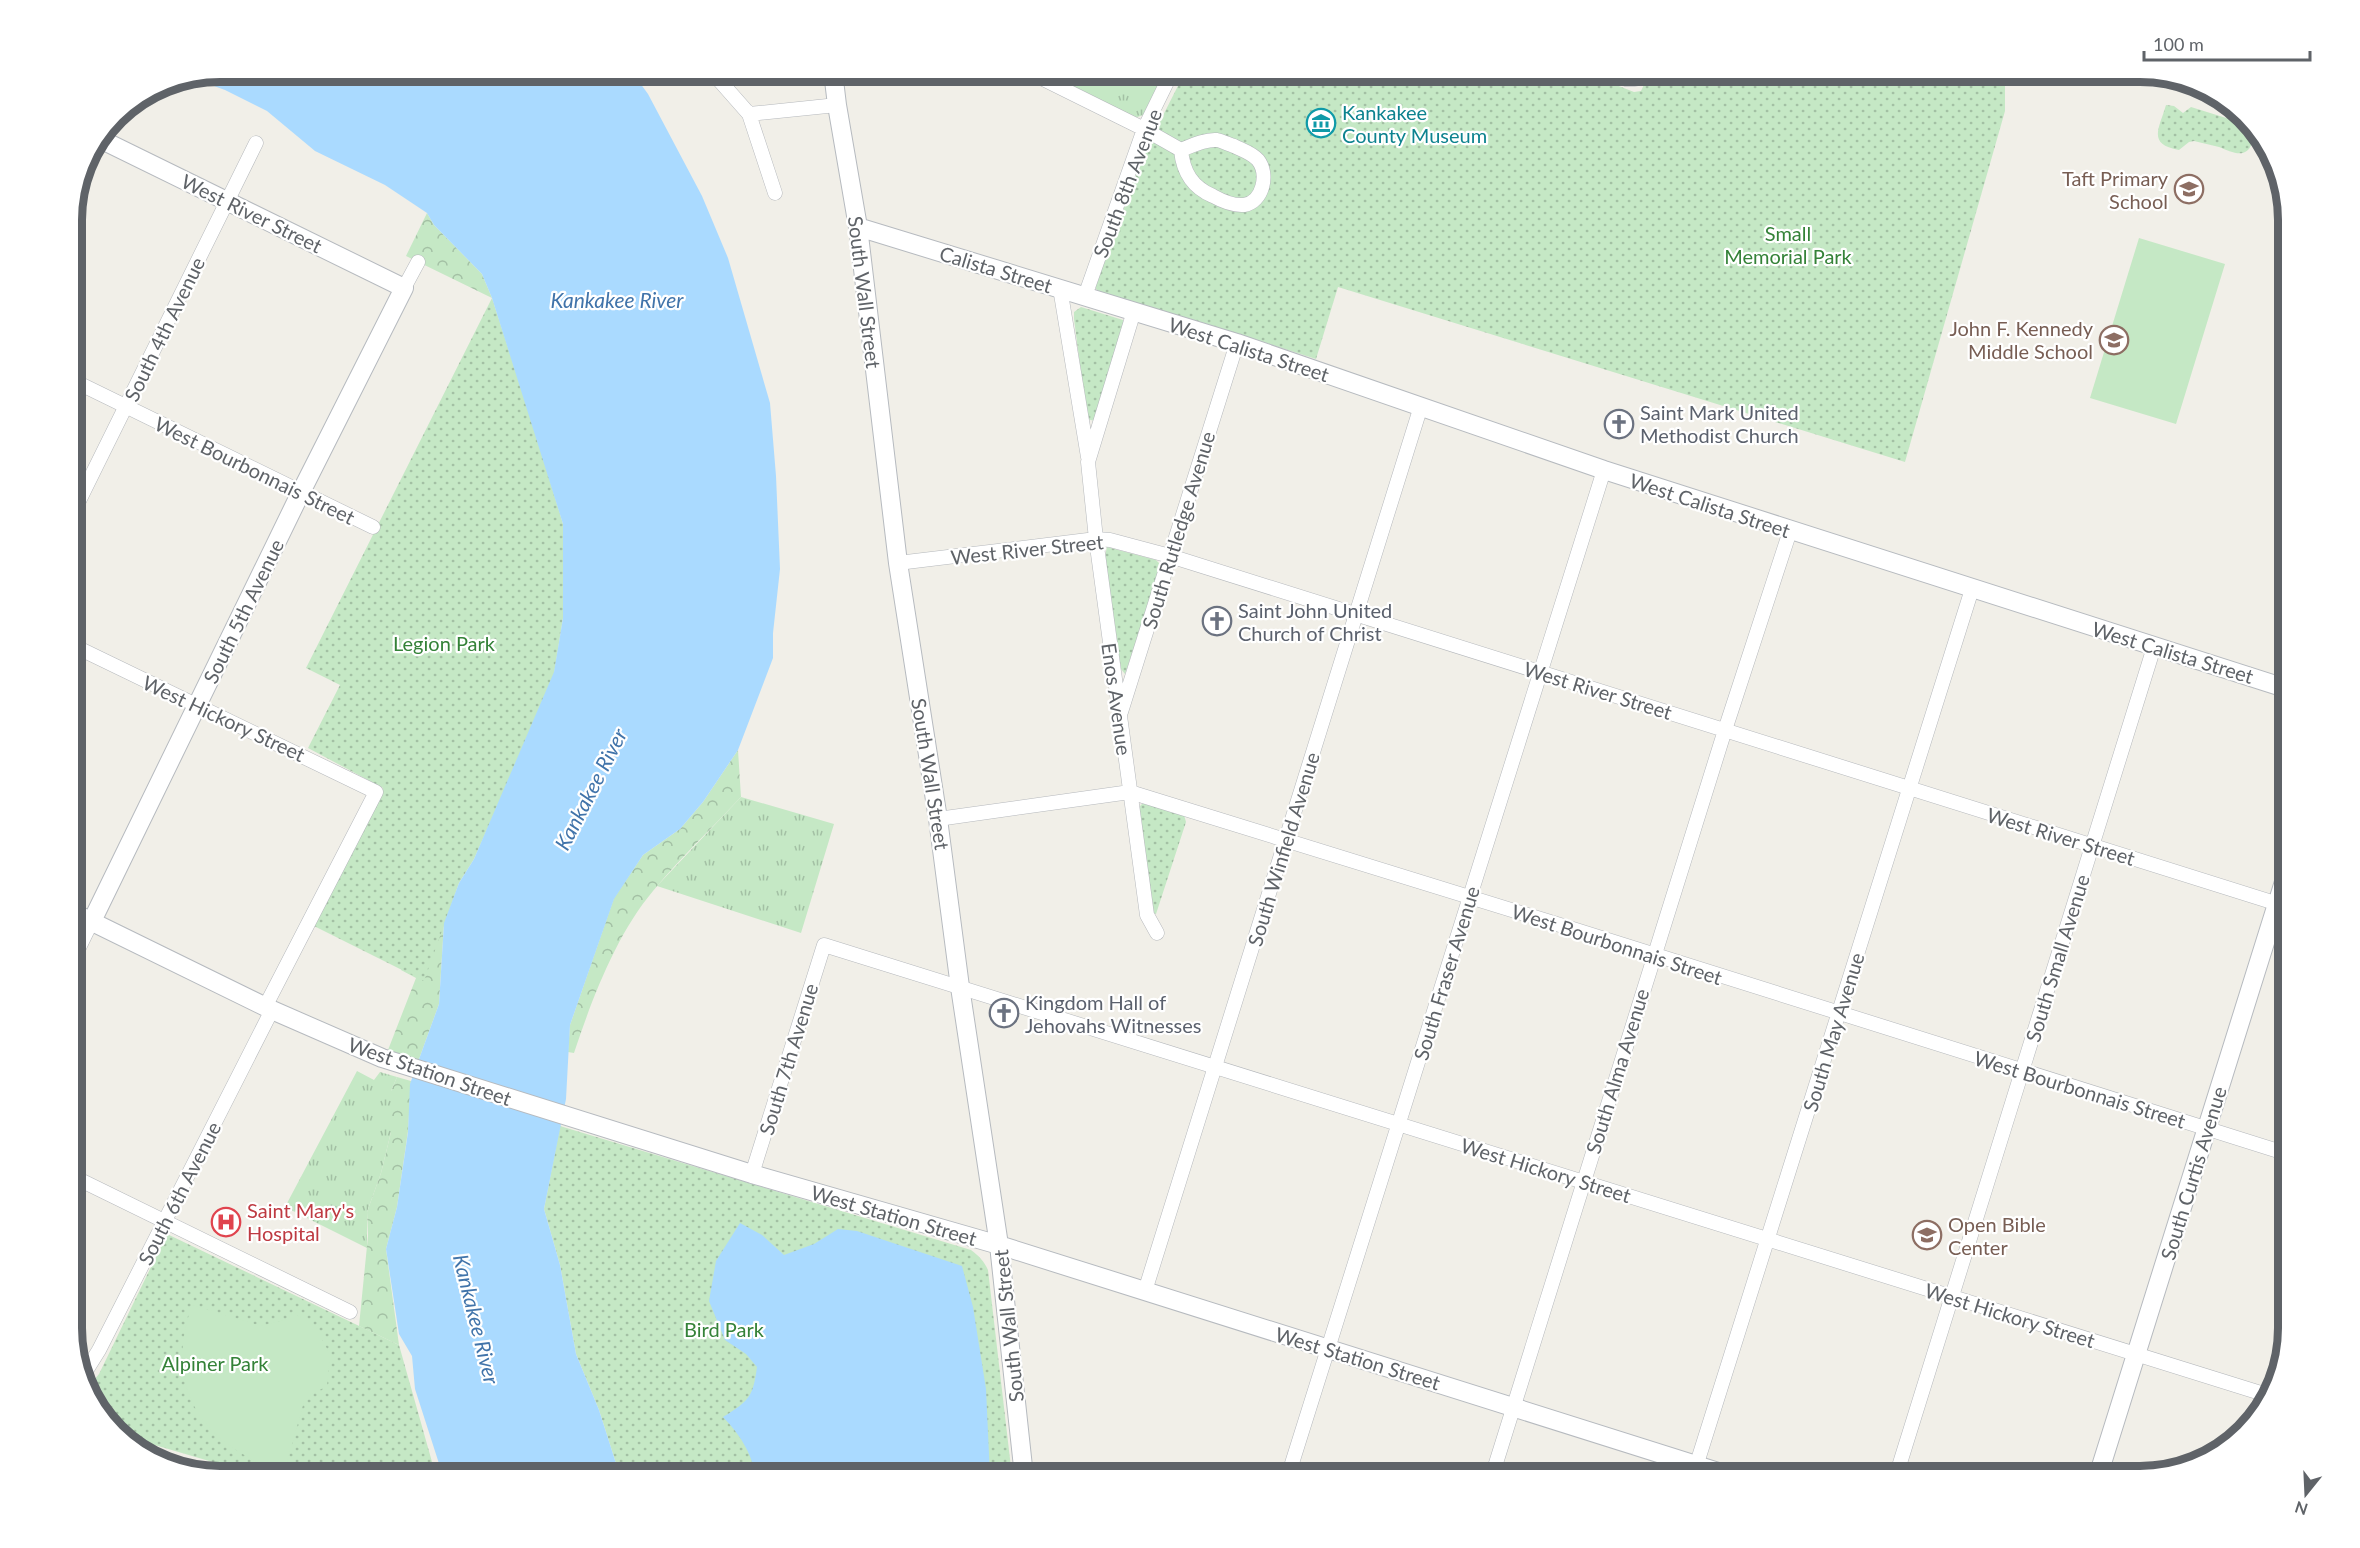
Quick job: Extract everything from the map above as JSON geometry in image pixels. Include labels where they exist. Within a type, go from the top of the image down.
[{"type":"street","points":[[721,83],[749,114],[775,193]]},
{"type":"street","name":"South Wall Street","points":[[834,83],[858,227],[898,562],[938,819],[960,987],[999,1245],[1023,1466]]},
{"type":"street","points":[[1050,83],[1181,150],[1218,140],[1253,155],[1263,171],[1260,193],[1250,203],[1243,205],[1211,196],[1200,190],[1187,176],[1181,150]]},
{"type":"street","name":"South 8th Avenue","points":[[1085,296],[1144,129],[1167,83]]},
{"type":"street","points":[[749,114],[837,105]]},
{"type":"street","name":"West River Street","points":[[107,142],[404,288]]},
{"type":"street","name":"South 4th Avenue","points":[[83,493],[256,143]]},
{"type":"street","name":"Calista Street","points":[[858,227],[1134,311]]},
{"type":"street","name":"South 5th Avenue","points":[[83,939],[301,492],[418,261]]},
{"type":"street","name":"Enos Avenue","points":[[1060,288],[1088,462],[1096,539],[1147,915],[1157,933]]},
{"type":"street","name":"Enos Avenue","points":[[1088,462],[1134,311]]},
{"type":"street","name":"West Calista Street","points":[[1134,311],[1237,343],[1604,470],[1790,531],[2278,686]]},
{"type":"street","name":"South Rutledge Avenue","points":[[1120,717],[1237,343]]},
{"type":"street","name":"West Bourbonnais Street","points":[[83,386],[373,527]]},
{"type":"street","name":"South Winfield Avenue","points":[[1145,1291],[1421,406]]},
{"type":"street","name":"South Fraser Avenue","points":[[1291,1466],[1604,470]]},
{"type":"street","name":"South Alma Avenue","points":[[1494,1466],[1725,730],[1790,531]]},
{"type":"street","name":"West River Street","points":[[898,562],[1096,539],[1110,540],[1170,556],[2278,903]]},
{"type":"street","name":"South May Avenue","points":[[1697,1466],[1972,589]]},
{"type":"street","name":"South Small Avenue","points":[[1899,1466],[2154,647]]},
{"type":"street","name":"West Hickory Street","points":[[83,650],[376,792]]},
{"type":"street","name":"South 6th Avenue","points":[[88,1367],[164,1221],[376,792]]},
{"type":"street","name":"West Bourbonnais Street","points":[[938,819],[1130,792],[2278,1151]]},
{"type":"street","name":"West Station Street","points":[[83,917],[268,1009],[382,1058],[752,1174],[999,1245],[1512,1407],[1681,1466]]},
{"type":"street","name":"South Curtis Avenue","points":[[2101,1466],[2207,1129],[2278,920]]},
{"type":"street","name":"West Hickory Street","points":[[824,945],[2261,1393]]},
{"type":"street","name":"South 7th Avenue","points":[[752,1174],[824,945]]},
{"type":"street","points":[[83,1181],[350,1312]]},
{"type":"green space","name":"Small Memorial Park","points":[[1180,82],[1609,82],[1634,92],[1641,91],[1645,82],[2005,82],[2005,111],[1905,462],[1338,287],[1316,359],[1100,292],[1096,289],[1096,283],[1146,149]]},
{"type":"green space","points":[[1062,83],[1160,83],[1143,115],[1135,118]]},
{"type":"green space","points":[[2166,105],[2174,106],[2183,113],[2191,107],[2234,120],[2252,143],[2246,152],[2242,153],[2194,141],[2179,150],[2162,144],[2158,134]]},
{"type":"green space","points":[[427,213],[434,225],[482,274],[492,298],[406,256]]},
{"type":"green space","points":[[2139,238],[2225,264],[2176,424],[2090,398]]},
{"type":"green space","name":"Legion Park","points":[[492,298],[563,524],[563,618],[553,680],[474,859],[459,883],[424,981],[312,925],[383,788],[308,748],[340,685],[306,668]]},
{"type":"green space","points":[[1081,307],[1123,320],[1124,323],[1095,421],[1087,419],[1074,319],[1074,312]]},
{"type":"green space","points":[[1107,547],[1156,560],[1162,566],[1125,674],[1121,669],[1105,556]]},
{"type":"green space","points":[[738,750],[741,797],[674,867],[640,908],[606,968],[574,1053],[568,1052],[570,1025],[614,898],[643,855],[680,829],[703,802]]},
{"type":"green space","points":[[741,797],[834,824],[801,933],[657,886]]},
{"type":"green space","points":[[1144,802],[1184,815],[1186,822],[1156,914],[1152,909],[1139,807]]},
{"type":"green space","points":[[456,891],[444,923],[439,1004],[418,1062],[388,1050],[416,978],[401,970]]},
{"type":"green space","points":[[357,1071],[374,1080],[380,1072],[397,1077],[391,1091],[391,1132],[381,1173],[367,1212],[367,1248],[285,1207]]},
{"type":"green space","points":[[397,1077],[411,1081],[408,1131],[397,1207],[386,1249],[399,1345],[359,1326],[368,1236],[367,1212],[381,1173],[391,1132],[391,1091]]},
{"type":"green space","name":"Bird Park","points":[[560,1126],[971,1250],[983,1261],[988,1270],[1011,1466],[617,1466],[599,1410],[576,1354],[560,1265],[544,1209]]},
{"type":"green space","name":"Alpiner Park","points":[[167,1234],[399,1345],[433,1466],[226,1466],[144,1442],[137,1437],[123,1425],[101,1396],[93,1381],[99,1374]]},
{"type":"green space","points":[[192,1305],[261,1326],[289,1319],[292,1312],[314,1325],[330,1354],[327,1386],[305,1398],[286,1466],[268,1466],[232,1447],[212,1430],[197,1411],[187,1389],[182,1364],[184,1336]]},
{"type":"water","name":"Kankakee River","points":[[640,83],[702,196],[728,258],[770,403],[780,569],[773,633],[773,658],[738,750],[703,802],[680,829],[643,855],[614,899],[570,1025],[566,1099],[544,1209],[560,1265],[576,1354],[599,1410],[617,1466],[440,1466],[415,1389],[412,1356],[399,1334],[386,1249],[397,1207],[408,1132],[410,1084],[439,1004],[444,923],[459,883],[474,859],[554,672],[563,618],[563,524],[492,298],[482,274],[434,225],[427,213],[385,185],[315,151],[267,111],[207,84]]},
{"type":"water","points":[[740,1223],[762,1235],[784,1255],[814,1244],[838,1229],[857,1231],[962,1266],[973,1307],[986,1389],[990,1466],[753,1466],[744,1444],[723,1417],[739,1407],[748,1397],[754,1385],[757,1367],[746,1354],[725,1340],[709,1301],[716,1261]]},
{"type":"place","name":"Kankakee County Museum","points":[[1321,123]]},
{"type":"place","name":"Taft Primary School","points":[[2189,189]]},
{"type":"place","name":"John F. Kennedy Middle School","points":[[2114,340]]},
{"type":"place","name":"Saint Mark United Methodist Church","points":[[1619,424]]},
{"type":"place","name":"Saint John United Church of Christ","points":[[1217,621]]},
{"type":"place","name":"Kingdom Hall of Jehovahs Witnesses","points":[[1004,1013]]},
{"type":"place","name":"Saint Mary's Hospital","points":[[226,1222]]},
{"type":"place","name":"Open Bible Center","points":[[1927,1235]]}]
